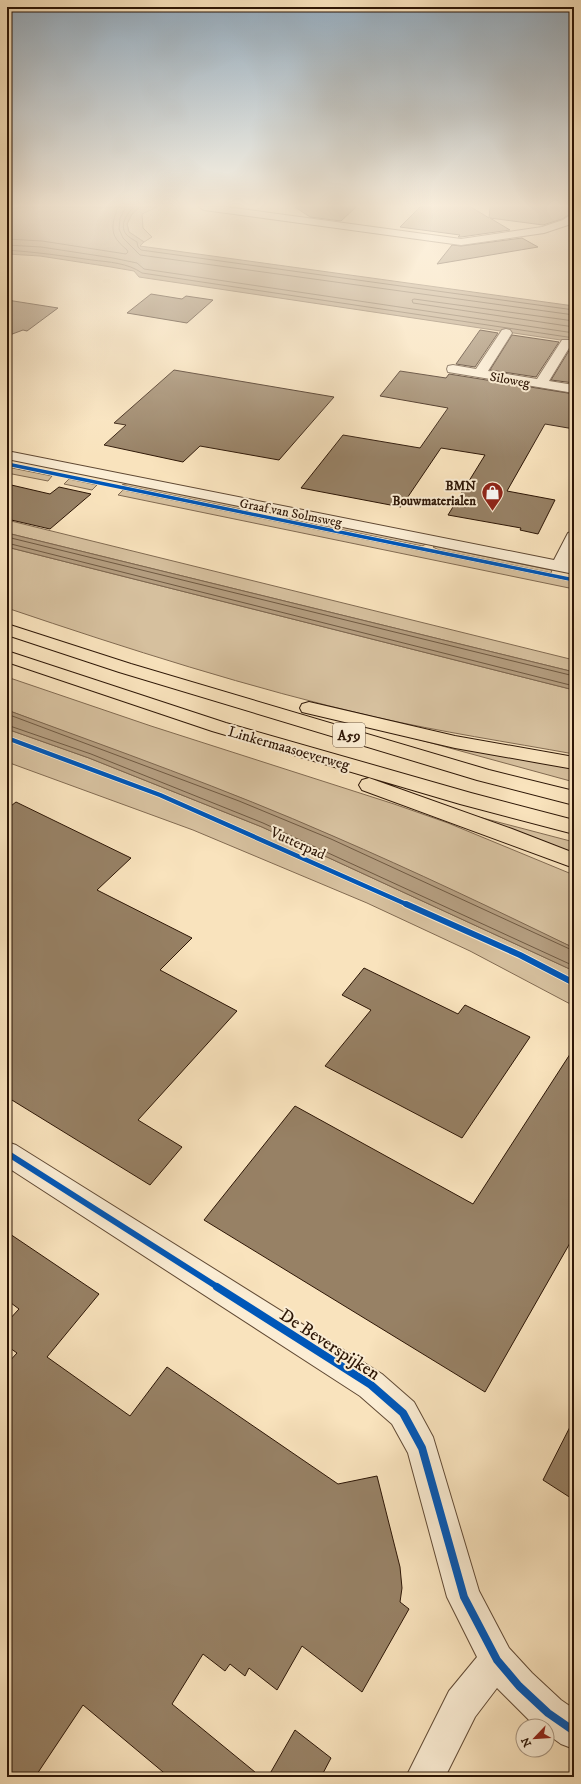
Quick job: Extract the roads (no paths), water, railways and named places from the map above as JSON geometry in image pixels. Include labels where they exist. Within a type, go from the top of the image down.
[{"type":"highway","name":"Linkermaasoeverweg","points":[[7,629],[125,668],[484,775],[574,798]]},
{"type":"highway","name":"Linkermaasoeverweg","points":[[7,656],[219,727],[467,799],[574,827]]},
{"type":"highway","name":"A59","points":[[125,668],[189,677],[331,714],[455,742],[574,763]]},
{"type":"highway","name":"A59","points":[[219,727],[282,757],[404,797],[574,861]]},
{"type":"street","name":"Siloweg","points":[[479,374],[506,333]]},
{"type":"street","name":"Siloweg","points":[[541,384],[566,343]]},
{"type":"street","name":"Siloweg","points":[[452,369],[574,389]]},
{"type":"street","name":"Graaf van Solmsweg","points":[[7,455],[566,567]]},
{"type":"street","points":[[566,567],[574,536]]},
{"type":"street","name":"De Beverspijken","points":[[7,1153],[371,1386],[403,1413],[422,1448],[464,1597],[497,1660],[519,1686],[542,1708],[574,1732]]},
{"type":"street","points":[[425,1777],[462,1704],[497,1660]]},
{"type":"water","points":[[228,290],[460,290],[574,306],[574,342]]},
{"type":"water","points":[[7,533],[574,672],[574,690],[7,547]]},
{"type":"water","points":[[7,710],[171,770],[252,802],[333,836],[424,877],[574,948],[574,971],[262,827],[89,758],[7,729]]},
{"type":"place","name":"BMN Bouwmaterialen","points":[[492,512]]}]
